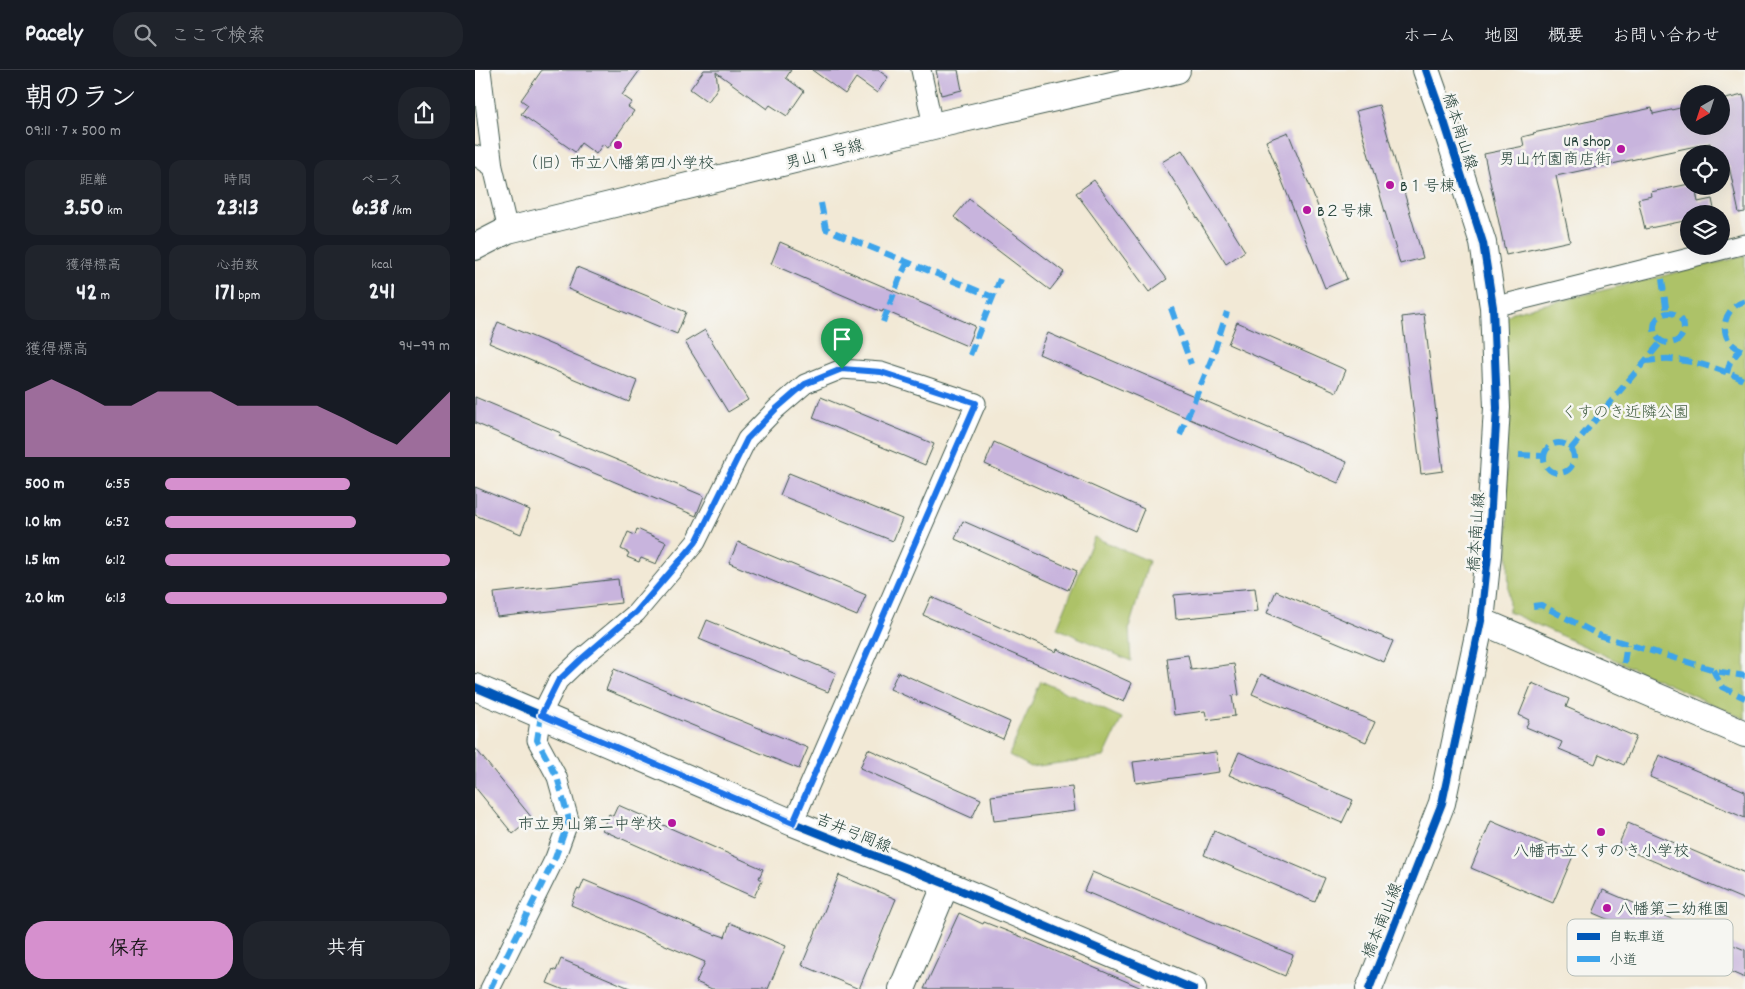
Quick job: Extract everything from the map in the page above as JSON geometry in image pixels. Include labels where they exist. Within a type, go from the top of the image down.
[{"type":"street","points":[[481,70],[481,114],[508,230]]},
{"type":"street","points":[[921,70],[933,126]]},
{"type":"street","name":"男山１号線","points":[[475,247],[508,230],[933,126],[1177,70]]},
{"type":"street","name":"橋本南山線","points":[[1369,989],[1442,803],[1481,621],[1488,555],[1497,408],[1493,307],[1483,243],[1445,121],[1425,70]]},
{"type":"street","points":[[475,155],[493,167]]},
{"type":"street","points":[[1493,307],[1745,244]]},
{"type":"street","points":[[490,989],[555,858],[569,820],[557,777],[537,740],[541,715],[558,681],[636,612],[696,542],[747,439],[776,409],[805,384],[842,369],[881,372],[976,403],[793,823]]},
{"type":"street","points":[[1481,621],[1745,734]]},
{"type":"street","name":"吉井弓岡線","points":[[475,687],[793,823],[946,884],[1193,989]]},
{"type":"street","points":[[902,989],[946,884]]},
{"type":"green space","name":"くすのき近隣公園","points":[[1745,256],[1745,719],[1509,612],[1504,318],[1513,312]]},
{"type":"green space","points":[[1094,537],[1149,561],[1129,628],[1131,661],[1057,628]]},
{"type":"green space","points":[[1041,681],[1122,718],[1104,757],[1031,767],[1009,755]]},
{"type":"building","points":[[542,70],[640,70],[622,95],[632,102],[628,107],[634,111],[608,148],[603,144],[596,154],[581,143],[575,152],[521,114],[528,105],[521,100]]},
{"type":"building","points":[[704,70],[791,70],[786,78],[804,91],[787,116],[770,105],[767,109],[716,72],[718,87],[708,102],[690,89]]},
{"type":"building","points":[[812,70],[878,70],[888,77],[877,93],[856,78],[845,94]]},
{"type":"building","points":[[936,70],[958,70],[962,90],[941,95]]},
{"type":"building","points":[[1743,95],[1745,103],[1745,212],[1739,213],[1730,171],[1730,145],[1710,145],[1710,143],[1680,145],[1680,149],[1556,176],[1570,241],[1506,255],[1484,154],[1524,146],[1522,137],[1533,133],[1652,108],[1653,114],[1680,108],[1680,135],[1730,135],[1730,98]]},
{"type":"building","name":"B１号棟","points":[[1379,105],[1423,258],[1400,264],[1356,111]]},
{"type":"building","name":"B２号棟","points":[[1288,132],[1347,279],[1325,288],[1266,141]]},
{"type":"building","points":[[1182,150],[1245,251],[1226,264],[1162,162]]},
{"type":"building","points":[[1094,180],[1167,279],[1149,292],[1076,193]]},
{"type":"building","points":[[1680,186],[1680,195],[1697,195],[1698,202],[1712,199],[1713,205],[1680,205],[1680,222],[1645,229],[1638,199],[1652,196],[1651,192]]},
{"type":"building","points":[[969,199],[1064,272],[1050,290],[954,217]]},
{"type":"building","points":[[780,242],[975,326],[967,346],[771,264]]},
{"type":"building","points":[[577,267],[686,312],[677,334],[568,289]]},
{"type":"building","points":[[1424,314],[1443,471],[1421,474],[1402,317]]},
{"type":"building","points":[[498,322],[637,381],[629,402],[489,343]]},
{"type":"building","points":[[1237,322],[1346,370],[1337,392],[1228,344]]},
{"type":"building","points":[[705,330],[748,400],[728,412],[685,342]]},
{"type":"building","points":[[1048,333],[1347,462],[1338,483],[1039,354]]},
{"type":"building","points":[[475,397],[561,433],[559,436],[704,496],[696,516],[475,423]]},
{"type":"building","points":[[821,397],[934,444],[925,465],[813,418]]},
{"type":"building","points":[[994,442],[1144,509],[1135,531],[985,464]]},
{"type":"building","points":[[789,473],[902,519],[893,541],[780,495]]},
{"type":"building","points":[[475,487],[530,510],[521,534],[475,515]]},
{"type":"building","points":[[963,521],[1077,571],[1068,590],[955,539]]},
{"type":"building","points":[[637,529],[666,542],[656,564],[641,558],[639,562],[627,557],[629,553],[621,549],[628,532],[635,535]]},
{"type":"building","points":[[738,542],[866,595],[857,616],[729,563]]},
{"type":"building","points":[[618,579],[621,603],[497,617],[494,593]]},
{"type":"building","points":[[1255,588],[1258,611],[1176,619],[1174,595]]},
{"type":"building","points":[[1276,591],[1393,641],[1384,662],[1267,613]]},
{"type":"building","points":[[931,597],[1056,652],[1057,649],[1132,683],[1124,702],[923,615]]},
{"type":"building","points":[[707,620],[836,673],[828,692],[699,639]]},
{"type":"building","points":[[1188,655],[1191,670],[1234,664],[1239,695],[1232,696],[1235,716],[1207,720],[1205,711],[1174,715],[1167,658]]},
{"type":"building","points":[[614,669],[808,748],[799,769],[606,690]]},
{"type":"building","points":[[898,672],[1010,722],[1003,739],[890,689]]},
{"type":"building","points":[[1261,674],[1375,722],[1366,742],[1252,694]]},
{"type":"building","points":[[1532,683],[1569,699],[1566,707],[1636,737],[1624,765],[1599,754],[1595,764],[1559,749],[1562,742],[1526,727],[1529,720],[1519,715]]},
{"type":"building","points":[[475,748],[532,818],[513,834],[475,787]]},
{"type":"building","points":[[868,749],[981,799],[972,818],[860,768]]},
{"type":"building","points":[[1216,752],[1219,772],[1136,783],[1133,762]]},
{"type":"building","points":[[1239,752],[1353,800],[1342,823],[1229,775]]},
{"type":"building","points":[[1659,755],[1745,791],[1745,818],[1650,777]]},
{"type":"building","points":[[1072,787],[1075,811],[994,821],[991,796]]},
{"type":"building","points":[[618,805],[763,869],[759,878],[762,880],[754,897],[602,830],[609,814],[613,816]]},
{"type":"building","points":[[1491,821],[1573,856],[1553,903],[1471,868]]},
{"type":"building","points":[[1628,823],[1745,873],[1745,900],[1618,846]]},
{"type":"building","points":[[1214,831],[1325,878],[1315,902],[1204,855]]},
{"type":"building","points":[[1092,872],[1293,955],[1285,976],[1084,891]]},
{"type":"building","points":[[839,875],[896,899],[859,989],[802,965]]},
{"type":"building","points":[[584,880],[716,935],[725,937],[730,923],[786,946],[768,989],[712,989],[696,982],[705,962],[571,905],[577,889],[580,890]]},
{"type":"building","points":[[1603,890],[1672,919],[1607,919],[1593,913]]},
{"type":"building","points":[[959,913],[983,924],[984,922],[1032,941],[1144,989],[924,989]]},
{"type":"building","points":[[1733,945],[1745,950],[1745,978],[1733,973]]},
{"type":"building","points":[[561,959],[632,989],[562,989],[547,983],[553,969],[556,971]]},
{"type":"marked path","points":[[821,203],[826,229],[993,297]]},
{"type":"marked path","points":[[883,322],[908,262]]},
{"type":"marked path","points":[[970,355],[1000,279]]},
{"type":"marked path","points":[[1662,279],[1667,314]]},
{"type":"marked path","points":[[1745,301],[1736,305],[1730,311],[1726,318],[1725,326],[1726,334],[1730,341],[1736,347],[1745,351]]},
{"type":"marked path","points":[[1171,308],[1191,364]]},
{"type":"marked path","points":[[1180,435],[1212,358],[1227,312]]},
{"type":"marked path","points":[[1669,313],[1679,318],[1684,328],[1679,338],[1669,343],[1659,338],[1654,328],[1659,318],[1669,313]]},
{"type":"marked path","points":[[1570,450],[1662,341]]},
{"type":"marked path","points":[[1727,373],[1730,362],[1740,350]]},
{"type":"marked path","points":[[1644,361],[1680,360],[1719,370],[1745,381]]},
{"type":"marked path","points":[[490,989],[555,858],[569,820],[557,777],[537,740],[541,715],[558,681],[636,613],[696,542],[747,439],[776,409],[805,384],[842,369],[881,372],[976,403]]},
{"type":"marked path","points":[[1559,443],[1569,448],[1574,458],[1569,468],[1559,473],[1549,468],[1544,458],[1549,448],[1559,443]]},
{"type":"marked path","points":[[1519,455],[1544,456]]},
{"type":"marked path","points":[[1533,606],[1541,605],[1601,636],[1721,672],[1745,676]]},
{"type":"marked path","points":[[1624,663],[1627,644]]},
{"type":"marked path","points":[[1713,670],[1722,687],[1745,698]]},
{"type":"cycle path","points":[[1369,989],[1442,803],[1481,621],[1488,555],[1497,408],[1493,307],[1483,243],[1426,70]]},
{"type":"cycle path","points":[[475,687],[793,823],[946,884],[1193,989]]},
{"type":"place","name":"（旧）市立八幡第四小学校","points":[[618,145]]},
{"type":"place","name":"UR shop 男山竹園商店街","points":[[1621,149]]},
{"type":"place","name":"B１号棟","points":[[1390,185]]},
{"type":"place","name":"B２号棟","points":[[1307,210]]},
{"type":"place","name":"市立男山第二中学校","points":[[672,823]]},
{"type":"place","name":"八幡市立くすのき小学校","points":[[1601,832]]},
{"type":"place","name":"八幡第二幼稚園","points":[[1607,908]]},
{"type":"route","points":[[842,369],[881,372],[976,403],[793,823],[541,715],[558,681],[636,612],[696,542],[747,439],[776,409],[805,384],[842,369]]}]
